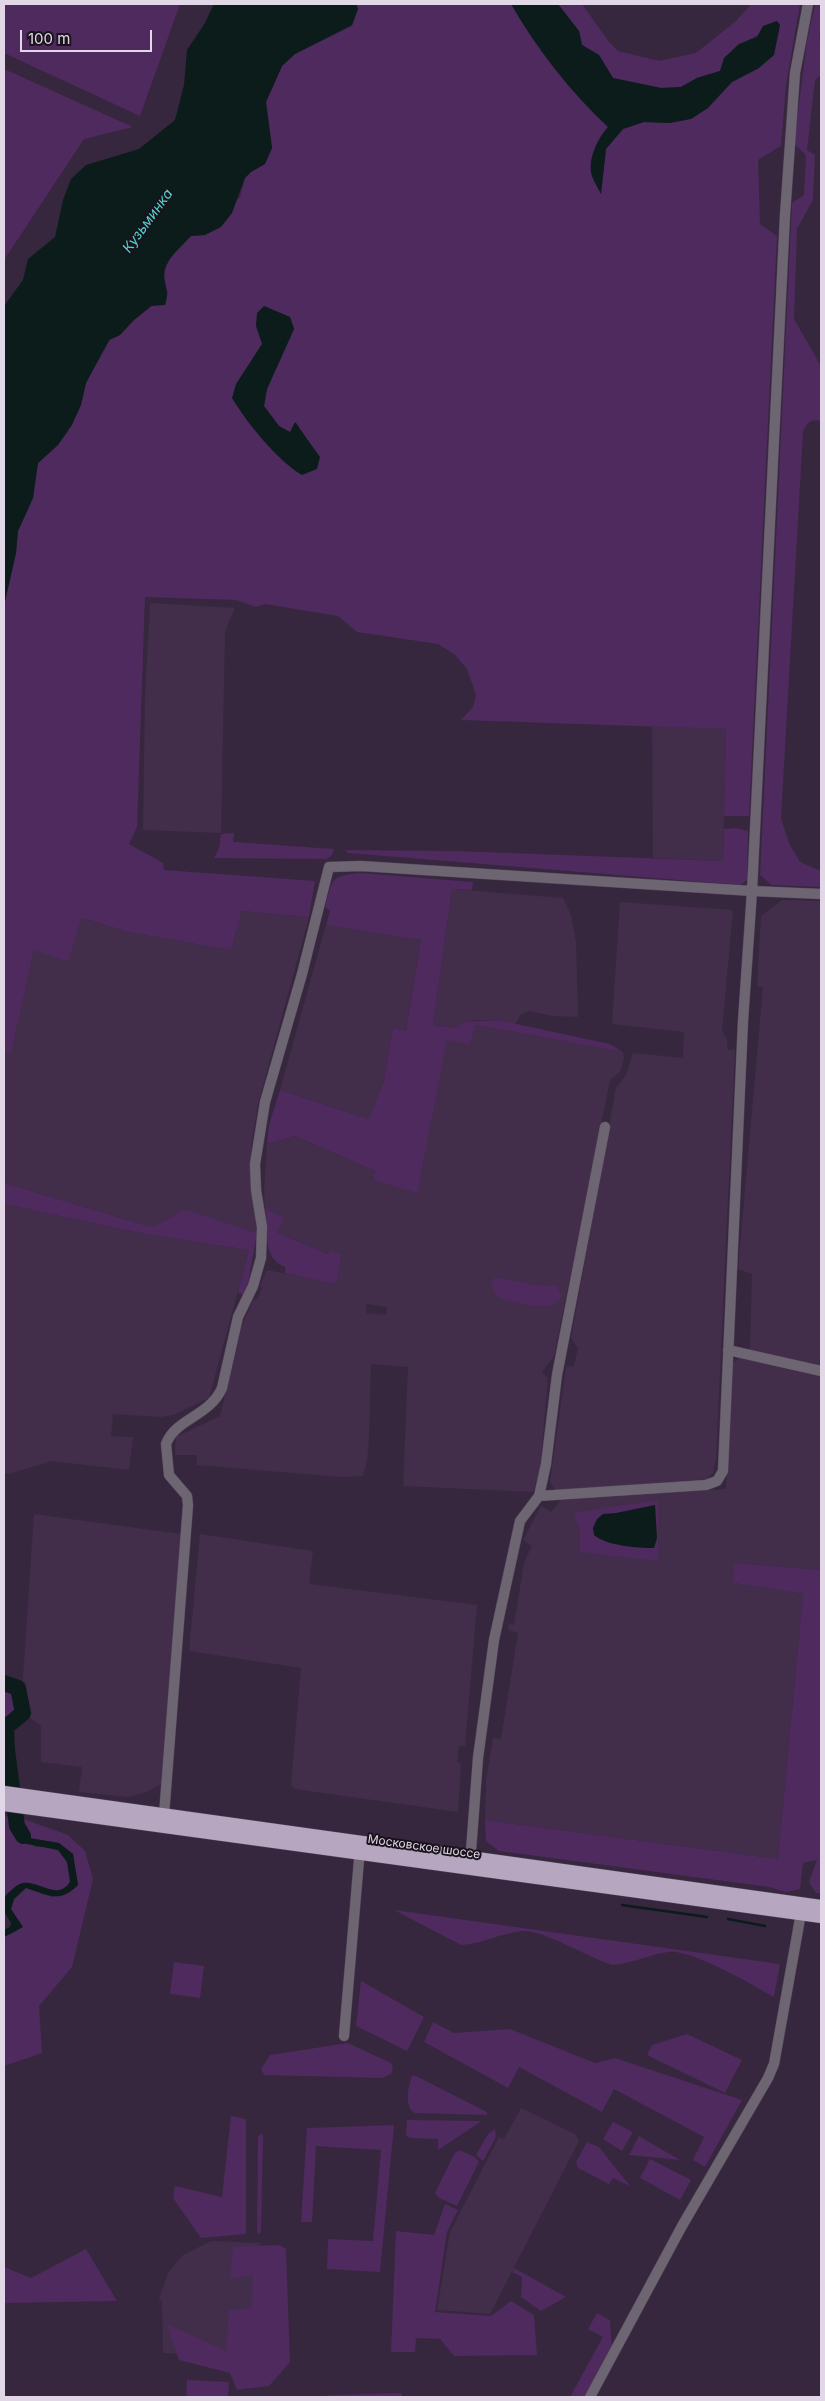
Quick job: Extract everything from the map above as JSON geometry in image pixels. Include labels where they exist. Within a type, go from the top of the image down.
[{"type":"highway","points":[[4,1793],[24,1802]]},
{"type":"highway","name":"Московское шоссе","points":[[24,1802],[164,1815],[360,1848]]},
{"type":"highway","name":"Московское шоссе","points":[[24,1802],[360,1848],[821,1907]]},
{"type":"highway","points":[[4,1804],[24,1802]]},
{"type":"highway","name":"Московское шоссе","points":[[470,1862],[821,1916]]},
{"type":"street","points":[[539,1496],[706,1485],[717,1481],[723,1471],[743,1021],[752,892],[789,149],[795,74],[808,4]]},
{"type":"street","points":[[164,1815],[188,1505],[187,1496],[169,1475],[166,1444],[176,1429],[210,1407],[218,1398],[238,1317],[258,1272],[263,1244],[256,1190],[255,1164],[261,1125],[275,1063],[302,974],[328,867],[361,866],[752,892],[821,894]]},
{"type":"street","points":[[470,1862],[478,1765],[494,1640],[520,1521],[539,1496],[546,1464],[557,1376],[605,1127]]},
{"type":"street","points":[[728,1350],[821,1371]]},
{"type":"street","points":[[344,2036],[360,1848]]},
{"type":"street","points":[[590,2397],[682,2226],[768,2078],[774,2064],[801,1914]]},
{"type":"shaded area","points":[[4,4],[180,4],[140,116],[4,53]]},
{"type":"shaded area","points":[[356,4],[511,4],[567,85],[608,127],[597,143],[592,159],[594,176],[601,193],[606,148],[623,129],[644,122],[670,123],[720,94],[732,82],[759,68],[778,35],[780,25],[736,47],[724,61],[720,71],[697,78],[681,87],[661,88],[613,78],[599,55],[582,45],[579,31],[558,4],[582,4],[609,42],[618,51],[659,61],[696,53],[736,21],[751,4],[800,4],[786,85],[781,146],[758,160],[760,224],[777,236],[749,816],[724,816],[726,729],[461,720],[473,707],[476,695],[467,669],[454,654],[438,644],[357,632],[338,616],[265,604],[256,607],[236,600],[145,597],[137,827],[129,844],[163,863],[164,870],[315,881],[309,917],[242,911],[231,950],[132,933],[81,918],[68,962],[34,950],[11,1054],[4,1051],[4,606],[16,553],[18,531],[33,498],[38,463],[58,445],[81,405],[86,383],[110,340],[120,335],[134,320],[168,294],[165,275],[166,268],[173,255],[191,236],[205,235],[240,197],[245,178],[250,172],[265,164],[272,148],[266,102],[282,66],[295,54],[352,26],[358,9]],"holes":[[[264,307],[290,317],[294,329],[267,389],[264,406],[279,426],[290,433],[296,422],[306,439],[287,464],[256,431],[255,356],[262,344]]]},
{"type":"shaded area","points":[[815,4],[821,4],[819,37],[821,45],[821,75],[815,80],[807,150],[815,155],[813,200],[797,229],[794,319],[821,366],[821,421],[815,420],[810,422],[803,432],[781,818],[789,843],[800,862],[821,871],[821,887],[772,885],[760,875],[792,203],[804,195],[806,155],[794,144],[807,41]]},
{"type":"shaded area","points":[[4,69],[133,127],[84,139],[4,260]]},
{"type":"shaded area","points":[[150,603],[235,608],[225,631],[221,833],[143,830],[145,697]]},
{"type":"shaded area","points":[[652,726],[726,729],[723,861],[653,858]]},
{"type":"shaded area","points":[[736,828],[748,831],[747,880],[740,885],[348,853],[345,850],[456,851],[723,861],[724,829]]},
{"type":"shaded area","points":[[234,833],[233,842],[334,849],[332,855],[327,859],[214,858],[219,848],[221,834]]},
{"type":"shaded area","points":[[361,873],[473,882],[472,890],[452,889],[433,1025],[457,1028],[464,1022],[498,1020],[610,1044],[623,1052],[475,1025],[470,1044],[447,1040],[417,1193],[373,1180],[375,1171],[295,1136],[267,1144],[269,1125],[280,1090],[369,1119],[384,1080],[393,1027],[406,1031],[421,940],[326,925],[330,911],[325,907],[334,880],[338,877]]},
{"type":"shaded area","points":[[452,889],[563,898],[571,915],[576,942],[578,1017],[553,1016],[530,1011],[521,1014],[515,1025],[498,1020],[479,1020],[464,1022],[458,1028],[433,1025]]},
{"type":"shaded area","points":[[782,900],[821,901],[821,1366],[750,1351],[752,1274],[738,1269],[763,987],[757,986],[761,916]]},
{"type":"shaded area","points":[[620,902],[733,910],[722,1030],[727,1040],[728,1050],[735,1049],[716,1457],[713,1473],[706,1479],[556,1491],[550,1482],[566,1367],[574,1366],[578,1348],[571,1338],[616,1088],[626,1075],[633,1053],[683,1058],[684,1032],[612,1024]]},
{"type":"shaded area","points":[[242,911],[309,917],[258,1104],[251,1147],[257,1233],[176,1214],[163,1224],[151,1227],[4,1183],[4,1051],[11,1053],[34,950],[81,918],[132,933],[231,950]]},
{"type":"shaded area","points":[[326,925],[421,940],[406,1031],[393,1027],[384,1080],[369,1119],[280,1090]]},
{"type":"shaded area","points":[[475,1025],[623,1052],[624,1059],[620,1072],[610,1080],[554,1356],[542,1372],[548,1378],[540,1470],[533,1492],[403,1486],[408,1367],[371,1364],[369,1439],[363,1476],[340,1477],[197,1465],[197,1455],[175,1455],[176,1437],[220,1416],[243,1323],[253,1301],[257,1299],[262,1289],[260,1285],[267,1270],[336,1283],[328,1254],[277,1233],[283,1218],[265,1208],[264,1191],[267,1144],[295,1136],[375,1171],[373,1180],[447,1039]],"holes":[[[367,1304],[387,1307],[386,1315],[366,1313]]]},
{"type":"shaded area","points":[[4,1183],[151,1227],[186,1210],[257,1233],[248,1283],[243,1295],[238,1292],[249,1250],[144,1234],[4,1204]]},
{"type":"shaded area","points":[[4,1204],[144,1234],[249,1250],[209,1398],[173,1415],[161,1417],[113,1414],[111,1436],[133,1437],[129,1470],[52,1461],[9,1474],[4,1473]]},
{"type":"shaded area","points":[[265,1208],[284,1218],[277,1233],[328,1254],[331,1250],[341,1255],[336,1284],[285,1273],[285,1267],[277,1263],[269,1250]]},
{"type":"shaded area","points":[[495,1277],[539,1286],[557,1286],[562,1297],[553,1305],[535,1306],[505,1300],[498,1296],[491,1286]]},
{"type":"shaded area","points":[[739,1358],[821,1374],[821,1570],[734,1563],[734,1583],[803,1594],[778,1859],[485,1820],[486,1780],[493,1738],[501,1739],[518,1633],[508,1630],[509,1624],[514,1625],[524,1563],[532,1546],[523,1540],[541,1506],[551,1512],[561,1500],[726,1489],[732,1364]]},
{"type":"shaded area","points":[[658,1500],[658,1561],[580,1552],[580,1532],[574,1513]]},
{"type":"shaded area","points":[[34,1514],[181,1534],[161,1784],[147,1792],[128,1797],[79,1792],[82,1767],[41,1762],[41,1726],[27,1715],[22,1692]]},
{"type":"shaded area","points":[[200,1534],[313,1551],[309,1584],[477,1605],[465,1746],[459,1746],[457,1761],[461,1764],[458,1812],[295,1789],[291,1785],[301,1668],[189,1651]]},
{"type":"shaded area","points":[[734,1563],[821,1570],[821,1893],[816,1893],[809,1882],[817,1860],[803,1863],[800,1889],[786,1892],[769,1887],[499,1851],[486,1841],[485,1820],[778,1859],[803,1594],[734,1583]]},
{"type":"shaded area","points":[[4,1687],[14,1693],[17,1701],[15,1708],[4,1719]]},
{"type":"shaded area","points":[[4,1816],[12,1817],[13,1827],[35,1847],[52,1848],[58,1850],[64,1856],[69,1866],[71,1877],[64,1889],[54,1890],[28,1884],[18,1887],[4,1897]]},
{"type":"shaded area","points":[[21,1818],[68,1835],[85,1851],[93,1879],[72,1967],[39,2006],[42,2053],[4,2066],[4,1937],[17,1931],[17,1920],[11,1909],[14,1899],[26,1888],[53,1897],[78,1885],[73,1854],[59,1843],[29,1838],[20,1826]]},
{"type":"shaded area","points":[[394,1910],[780,1964],[774,1997],[707,1962],[679,1953],[662,1953],[613,1965],[554,1939],[522,1931],[461,1945]]},
{"type":"shaded area","points":[[174,1962],[204,1966],[200,1998],[170,1994]]},
{"type":"shaded area","points":[[361,1981],[424,2017],[407,2051],[356,2026]]},
{"type":"shaded area","points":[[433,2022],[454,2033],[510,2029],[595,2063],[615,2058],[742,2100],[705,2167],[693,2160],[704,2137],[614,2089],[602,2112],[519,2067],[508,2088],[424,2042]]},
{"type":"shaded area","points":[[687,2034],[742,2060],[725,2093],[647,2055],[652,2045]]},
{"type":"shaded area","points":[[348,2043],[391,2063],[393,2069],[391,2074],[383,2078],[264,2075],[261,2069],[270,2055]]},
{"type":"shaded area","points":[[412,2076],[416,2076],[487,2112],[487,2115],[415,2113],[409,2106],[408,2101],[408,2090]]},
{"type":"shaded area","points":[[521,2108],[575,2134],[579,2141],[490,2314],[437,2310],[450,2232],[499,2137],[504,2139]]},
{"type":"shaded area","points":[[231,2116],[246,2119],[246,2234],[201,2238],[173,2198],[175,2186],[222,2197]]},
{"type":"shaded area","points":[[407,2120],[482,2121],[438,2150],[438,2139],[411,2138],[406,2136]]},
{"type":"shaded area","points":[[613,2122],[633,2132],[622,2151],[603,2139]]},
{"type":"shaded area","points":[[394,2125],[380,2272],[327,2269],[328,2239],[373,2241],[381,2150],[316,2146],[312,2222],[301,2222],[307,2128]]},
{"type":"shaded area","points":[[495,2129],[496,2137],[483,2161],[476,2155],[488,2134]]},
{"type":"shaded area","points":[[261,2134],[263,2136],[261,2232],[259,2234],[257,2232],[258,2136]]},
{"type":"shaded area","points":[[639,2136],[680,2160],[629,2155]]},
{"type":"shaded area","points":[[587,2142],[599,2147],[630,2186],[613,2178],[609,2184],[578,2168],[576,2162]]},
{"type":"shaded area","points":[[459,2150],[475,2157],[479,2162],[457,2206],[439,2198],[435,2193],[454,2154]]},
{"type":"shaded area","points":[[650,2159],[691,2180],[680,2200],[640,2178]]},
{"type":"shaded area","points":[[445,2204],[458,2210],[447,2232],[435,2312],[491,2316],[511,2301],[534,2315],[537,2355],[454,2356],[440,2339],[416,2338],[415,2352],[391,2352],[396,2231],[434,2235]]},
{"type":"shaded area","points":[[211,2241],[260,2243],[259,2357],[163,2353],[162,2301],[159,2299],[168,2273],[183,2255]]},
{"type":"shaded area","points":[[279,2245],[286,2249],[290,2362],[269,2386],[237,2390],[230,2373],[179,2360],[167,2324],[226,2351],[229,2310],[252,2308],[253,2275],[230,2279],[233,2247]]},
{"type":"shaded area","points":[[86,2249],[117,2301],[4,2303],[4,2267],[31,2278]]},
{"type":"shaded area","points":[[514,2268],[566,2297],[541,2311],[521,2297],[522,2277],[512,2272]]},
{"type":"shaded area","points":[[597,2313],[610,2320],[612,2352],[588,2397],[570,2397],[603,2337],[588,2329]]},
{"type":"shaded area","points":[[187,2380],[229,2382],[228,2397],[186,2397]]},
{"type":"shaded area","points":[[402,2393],[402,2397],[324,2396],[331,2395]]},
{"type":"water","points":[[214,4],[356,4],[358,9],[352,25],[295,54],[282,66],[266,102],[272,148],[265,164],[245,178],[232,213],[221,227],[205,235],[191,236],[169,261],[164,272],[167,294],[165,305],[151,306],[120,335],[109,340],[86,383],[81,405],[72,425],[58,445],[38,463],[33,498],[18,531],[16,553],[4,606],[4,306],[23,280],[28,259],[55,237],[63,200],[71,179],[86,165],[139,149],[175,120],[184,85],[187,50],[205,23]]},
{"type":"water","points":[[511,4],[558,4],[579,31],[582,45],[599,55],[613,78],[661,88],[681,87],[697,78],[720,71],[724,58],[739,44],[757,37],[763,26],[777,21],[780,25],[774,55],[759,68],[732,82],[708,108],[691,119],[670,123],[644,122],[623,129],[606,149],[601,194],[592,176],[591,163],[597,143],[608,127],[580,99],[555,69]]},
{"type":"water","points":[[264,306],[290,317],[294,329],[267,389],[264,406],[279,426],[290,432],[295,422],[320,457],[317,469],[302,475],[283,460],[263,440],[232,398],[236,384],[262,344],[256,326],[257,313]]},
{"type":"water","points":[[655,1505],[657,1538],[654,1548],[614,1544],[594,1535],[593,1528],[597,1519],[603,1514]]},
{"type":"water","points":[[12,1817],[21,1818],[20,1826],[29,1838],[59,1843],[73,1854],[78,1885],[72,1891],[59,1896],[47,1895],[26,1888],[14,1899],[11,1909],[23,1927],[4,1937],[4,1930],[10,1927],[11,1923],[4,1911],[4,1897],[13,1889],[23,1883],[29,1883],[48,1889],[60,1890],[70,1882],[67,1862],[58,1850],[22,1843],[13,1827]]},
{"type":"waterway","name":"Кузьминка","points":[[4,1683],[18,1688],[23,1713],[6,1727],[7,1750],[17,1826],[23,1836]]},
{"type":"waterway","points":[[622,1905],[707,1917]]},
{"type":"waterway","points":[[728,1919],[765,1926]]}]
